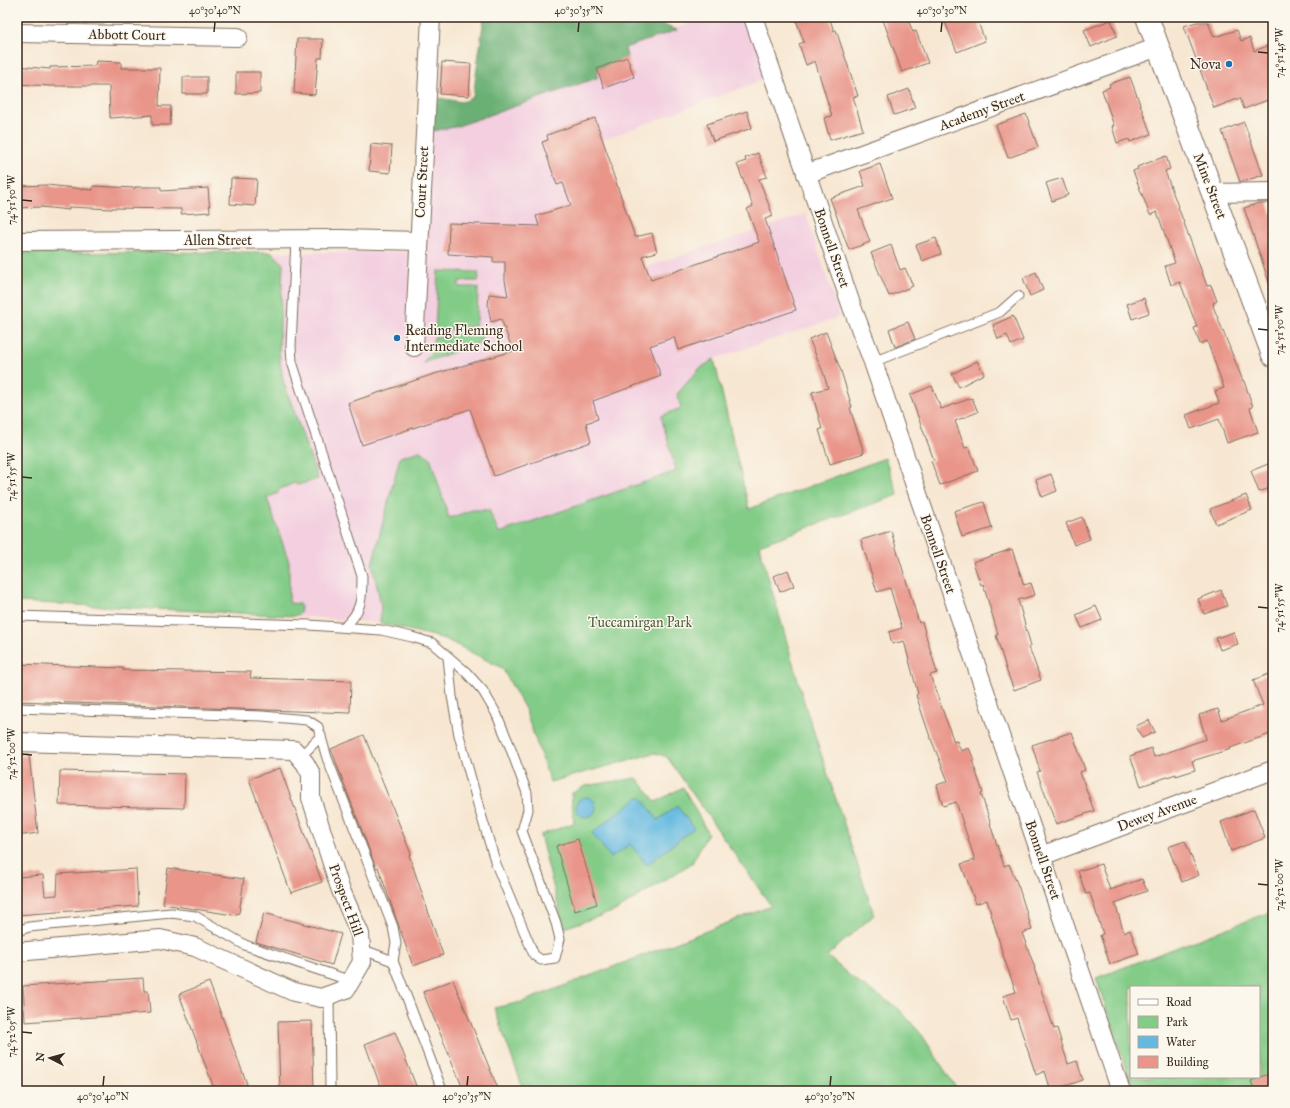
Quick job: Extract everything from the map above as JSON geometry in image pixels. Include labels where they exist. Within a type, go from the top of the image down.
[{"type":"street","name":"Court Street","points":[[414,346],[431,17]]},
{"type":"street","name":"Bonnell Street","points":[[753,17],[852,307],[873,362],[1121,1091]]},
{"type":"street","name":"Mine Street","points":[[1147,17],[1273,355]]},
{"type":"street","name":"Abbott Court","points":[[17,33],[238,37]]},
{"type":"street","name":"Academy Street","points":[[806,174],[1158,48]]},
{"type":"street","points":[[1212,193],[1273,192]]},
{"type":"street","name":"Allen Street","points":[[17,241],[341,239],[419,241]]},
{"type":"street","points":[[17,742],[294,750],[300,757]]},
{"type":"street","name":"Prospect Hill","points":[[17,952],[160,939],[195,948],[294,992],[321,998],[346,988],[362,962],[360,934],[340,888],[311,798],[311,774],[300,757]]},
{"type":"street","name":"Dewey Avenue","points":[[1041,856],[1273,770]]},
{"type":"lane","points":[[296,240],[291,346],[292,362],[362,576],[361,600],[357,613],[344,627]]},
{"type":"lane","points":[[873,362],[1000,312],[1018,296]]},
{"type":"lane","points":[[17,616],[309,624],[381,630],[412,637],[432,644],[448,657],[466,672],[483,690],[496,713],[512,751],[526,793],[528,810],[522,831],[556,923],[560,939],[555,958],[541,960],[534,955],[496,864],[459,735],[452,696],[448,657]]},
{"type":"lane","points":[[17,708],[262,716],[307,720],[318,727],[327,758],[393,927],[396,943],[393,961],[442,1090]]},
{"type":"lane","points":[[300,757],[321,736]]},
{"type":"lane","points":[[17,931],[29,926],[171,913],[195,916],[245,945],[350,981]]},
{"type":"lane","points":[[362,949],[393,961]]},
{"type":"lane","points":[[329,995],[330,1091]]},
{"type":"shaded area","name":"Reading Fleming Intermediate School","points":[[706,17],[753,17],[773,76],[603,140],[612,167],[611,168],[646,267],[806,214],[840,317],[714,359],[699,369],[679,391],[677,396],[681,408],[667,438],[677,471],[499,533],[472,510],[449,518],[430,456],[372,564],[381,605],[380,623],[284,615],[17,602],[17,253],[424,252],[425,117],[625,48]]},
{"type":"green space","points":[[484,17],[641,17],[677,30],[625,48],[627,57],[598,69],[597,78],[455,127],[427,132],[427,96],[462,102],[473,97]]},
{"type":"green space","points":[[270,252],[283,264],[279,347],[283,380],[318,479],[298,485],[294,483],[278,490],[278,493],[267,498],[289,562],[289,603],[299,604],[301,607],[300,613],[295,616],[17,602],[17,253]]},
{"type":"green space","points":[[438,271],[478,272],[478,281],[459,281],[459,287],[478,288],[477,321],[474,326],[435,332]]},
{"type":"green space","points":[[476,331],[481,334],[482,338],[479,343],[423,363],[431,353],[434,337]]},
{"type":"green space","name":"Tuccamirgan Park","points":[[714,359],[749,509],[885,458],[898,495],[759,545],[805,705],[874,915],[827,956],[856,981],[898,1008],[922,1035],[958,1091],[524,1091],[494,1008],[522,1002],[771,906],[667,757],[655,753],[550,782],[525,709],[502,668],[445,639],[380,623],[381,605],[372,564],[400,457],[420,451],[430,457],[449,518],[472,510],[489,510],[499,533],[676,471],[661,416],[681,408],[677,394],[699,369]]},
{"type":"green space","points":[[637,778],[656,802],[683,787],[708,833],[692,863],[615,911],[564,928],[540,835],[574,823],[571,794],[585,786]]},
{"type":"green space","points":[[1273,911],[1273,1091],[1134,1091],[1096,978]]},
{"type":"water","points":[[640,796],[658,820],[677,806],[694,828],[647,865],[630,844],[611,858],[592,833]]},
{"type":"water","points":[[586,797],[593,800],[596,807],[593,814],[586,817],[579,814],[576,807],[579,800]]},
{"type":"building","points":[[795,17],[829,17],[834,31],[836,30],[858,96],[853,97],[863,130],[830,140],[824,118],[832,116],[815,61],[806,65],[799,44],[804,42]]},
{"type":"building","points":[[882,17],[907,17],[913,32],[916,31],[928,63],[902,72]]},
{"type":"building","points":[[943,17],[976,17],[985,41],[957,52]]},
{"type":"building","points":[[1111,20],[1117,36],[1091,47],[1084,30]]},
{"type":"building","name":"Nova","points":[[1197,22],[1208,22],[1214,37],[1237,30],[1241,41],[1250,38],[1254,51],[1273,44],[1273,98],[1244,109],[1240,98],[1214,108],[1184,26]]},
{"type":"building","points":[[297,39],[323,39],[322,58],[318,58],[315,95],[294,93]]},
{"type":"building","points":[[627,57],[634,77],[604,88],[597,69]]},
{"type":"building","points":[[96,61],[121,62],[121,68],[160,68],[159,106],[171,106],[170,125],[152,125],[152,115],[110,118],[109,86],[50,86],[17,84],[17,66],[50,69],[50,67],[95,66]]},
{"type":"building","points":[[442,62],[471,64],[469,96],[440,94]]},
{"type":"building","points":[[236,72],[260,72],[260,93],[236,94]]},
{"type":"building","points":[[183,77],[207,77],[207,94],[183,94]]},
{"type":"building","points":[[1130,77],[1151,134],[1130,142],[1129,139],[1117,143],[1112,126],[1114,126],[1102,90],[1110,87],[1109,84]]},
{"type":"building","points":[[909,89],[915,108],[894,115],[888,97]]},
{"type":"building","points":[[747,111],[752,128],[713,141],[707,124]]},
{"type":"building","points":[[1026,114],[1038,147],[1008,158],[996,125]]},
{"type":"building","name":"Reading Fleming Intermediate School","points":[[595,118],[635,237],[652,233],[657,252],[642,256],[651,280],[759,242],[747,209],[753,206],[737,164],[746,161],[745,158],[758,153],[767,177],[759,179],[773,216],[765,219],[796,310],[678,350],[674,337],[650,346],[661,376],[593,401],[598,419],[586,423],[591,442],[494,476],[470,409],[362,445],[348,403],[431,375],[513,351],[501,319],[491,322],[488,306],[489,294],[508,296],[505,280],[505,262],[493,262],[493,257],[448,254],[449,223],[539,226],[536,216],[571,205],[563,183],[557,185],[542,142],[548,140],[547,135]]},
{"type":"building","points":[[1244,122],[1263,175],[1240,182],[1222,131]]},
{"type":"building","points":[[371,144],[392,146],[390,173],[369,171]]},
{"type":"building","points":[[1166,156],[1170,169],[1165,171],[1207,286],[1211,285],[1217,301],[1213,303],[1213,306],[1244,381],[1253,407],[1250,408],[1258,432],[1227,443],[1219,419],[1191,429],[1186,415],[1219,403],[1215,391],[1224,388],[1207,341],[1200,344],[1194,328],[1197,327],[1180,282],[1171,285],[1165,266],[1175,263],[1157,212],[1150,215],[1133,171],[1138,169],[1137,167]]},
{"type":"building","points":[[880,164],[892,198],[858,210],[870,242],[849,250],[830,198],[865,186],[860,171]]},
{"type":"building","points":[[231,178],[257,179],[255,206],[230,204]]},
{"type":"building","points":[[1062,178],[1068,195],[1052,201],[1046,183]]},
{"type":"building","points":[[47,185],[93,190],[93,186],[135,188],[161,187],[161,191],[208,188],[210,212],[181,214],[181,209],[112,209],[69,207],[69,210],[41,207],[17,208],[17,186]]},
{"type":"building","points":[[1259,203],[1268,203],[1273,217],[1273,288],[1271,288],[1244,208]]},
{"type":"building","points":[[936,238],[941,254],[922,261],[916,245]]},
{"type":"building","points":[[891,245],[900,270],[905,268],[913,286],[889,296],[871,253]]},
{"type":"building","points":[[1036,272],[1043,290],[1030,296],[1023,278]]},
{"type":"building","points":[[1144,298],[1149,313],[1132,319],[1127,304]]},
{"type":"building","points":[[1013,316],[1023,340],[1011,345],[1007,335],[998,339],[993,325]]},
{"type":"building","points":[[908,322],[915,339],[895,347],[889,329]]},
{"type":"building","points":[[826,332],[841,371],[852,407],[850,408],[864,453],[830,464],[819,430],[822,429],[812,392],[828,388],[809,339]]},
{"type":"building","points":[[977,361],[984,374],[959,387],[952,374]]},
{"type":"building","points":[[932,386],[941,409],[972,398],[978,412],[955,421],[965,448],[969,447],[978,471],[940,485],[931,461],[934,460],[910,395]]},
{"type":"building","points":[[1273,462],[1273,487],[1259,492],[1251,471]]},
{"type":"building","points":[[1051,474],[1057,491],[1042,497],[1036,480]]},
{"type":"building","points":[[1246,495],[1252,510],[1216,524],[1210,509]]},
{"type":"building","points":[[984,502],[992,528],[962,537],[954,511]]},
{"type":"building","points":[[1082,517],[1090,539],[1074,545],[1066,523]]},
{"type":"building","points":[[891,531],[919,623],[922,622],[937,673],[930,675],[954,742],[957,741],[961,751],[969,748],[974,760],[972,760],[983,793],[981,794],[1004,866],[1009,864],[1019,888],[1032,930],[1022,933],[1035,968],[1054,1029],[1057,1028],[1068,1064],[1077,1061],[1083,1080],[1051,1091],[1045,1071],[1036,1075],[1017,1018],[1011,1020],[1003,996],[1016,992],[1004,958],[987,900],[976,904],[961,864],[975,860],[956,802],[943,806],[937,785],[948,781],[929,734],[916,695],[918,694],[904,641],[892,644],[889,632],[902,628],[890,588],[877,592],[861,540]]},
{"type":"building","points":[[1012,549],[1024,585],[1031,583],[1035,595],[1018,600],[1031,646],[1029,647],[1041,680],[1014,690],[996,635],[998,634],[983,584],[981,585],[973,562]]},
{"type":"building","points":[[788,570],[794,586],[780,592],[774,576]]},
{"type":"building","points":[[1221,590],[1227,606],[1204,614],[1198,599]]},
{"type":"building","points":[[1096,606],[1102,620],[1082,628],[1076,615]]},
{"type":"building","points":[[1234,632],[1238,644],[1220,650],[1216,638]]},
{"type":"building","points":[[17,664],[123,668],[123,670],[251,672],[250,678],[351,681],[350,713],[17,701]]},
{"type":"building","points":[[1269,674],[1273,686],[1273,733],[1230,748],[1231,749],[1192,761],[1195,770],[1176,776],[1176,774],[1141,786],[1130,756],[1151,748],[1154,757],[1206,739],[1199,715],[1218,709],[1222,720],[1263,705],[1253,680]]},
{"type":"building","points":[[1149,720],[1155,732],[1142,738],[1136,726]]},
{"type":"building","points":[[1072,732],[1085,770],[1080,772],[1094,811],[1056,824],[1037,772],[1040,771],[1032,745]]},
{"type":"building","points":[[364,735],[411,854],[409,855],[443,955],[413,966],[378,867],[376,868],[331,749]]},
{"type":"building","points":[[29,755],[38,833],[17,836],[17,757]]},
{"type":"building","points":[[280,768],[322,882],[291,893],[249,779]]},
{"type":"building","points":[[60,771],[185,774],[184,808],[59,805]]},
{"type":"building","points":[[1254,809],[1265,838],[1231,851],[1221,822]]},
{"type":"building","points":[[578,839],[597,904],[575,911],[556,846]]},
{"type":"building","points":[[1185,841],[1199,875],[1182,882],[1168,847]]},
{"type":"building","points":[[1101,864],[1110,890],[1142,879],[1147,891],[1115,903],[1124,933],[1130,930],[1139,954],[1110,964],[1100,935],[1103,934],[1090,893],[1086,894],[1078,871]]},
{"type":"building","points":[[168,868],[244,879],[239,913],[233,915],[163,904]]},
{"type":"building","points":[[136,869],[138,906],[17,915],[17,877],[43,875],[45,896],[57,895],[58,874]]},
{"type":"building","points":[[264,913],[341,934],[332,965],[256,942]]},
{"type":"building","points":[[143,978],[144,991],[148,991],[150,1013],[25,1022],[23,986]]},
{"type":"building","points":[[453,980],[499,1091],[464,1091],[423,992]]},
{"type":"building","points":[[209,982],[247,1084],[228,1091],[215,1091],[179,994]]},
{"type":"building","points":[[312,1021],[314,1091],[280,1091],[278,1022]]},
{"type":"building","points":[[395,1032],[418,1091],[382,1091],[365,1044]]},
{"type":"building","points":[[1273,1072],[1273,1091],[1255,1091],[1251,1081]]},
{"type":"place","name":"Nova","points":[[1229,64]]},
{"type":"place","name":"Reading Fleming Intermediate School","points":[[397,338]]}]
